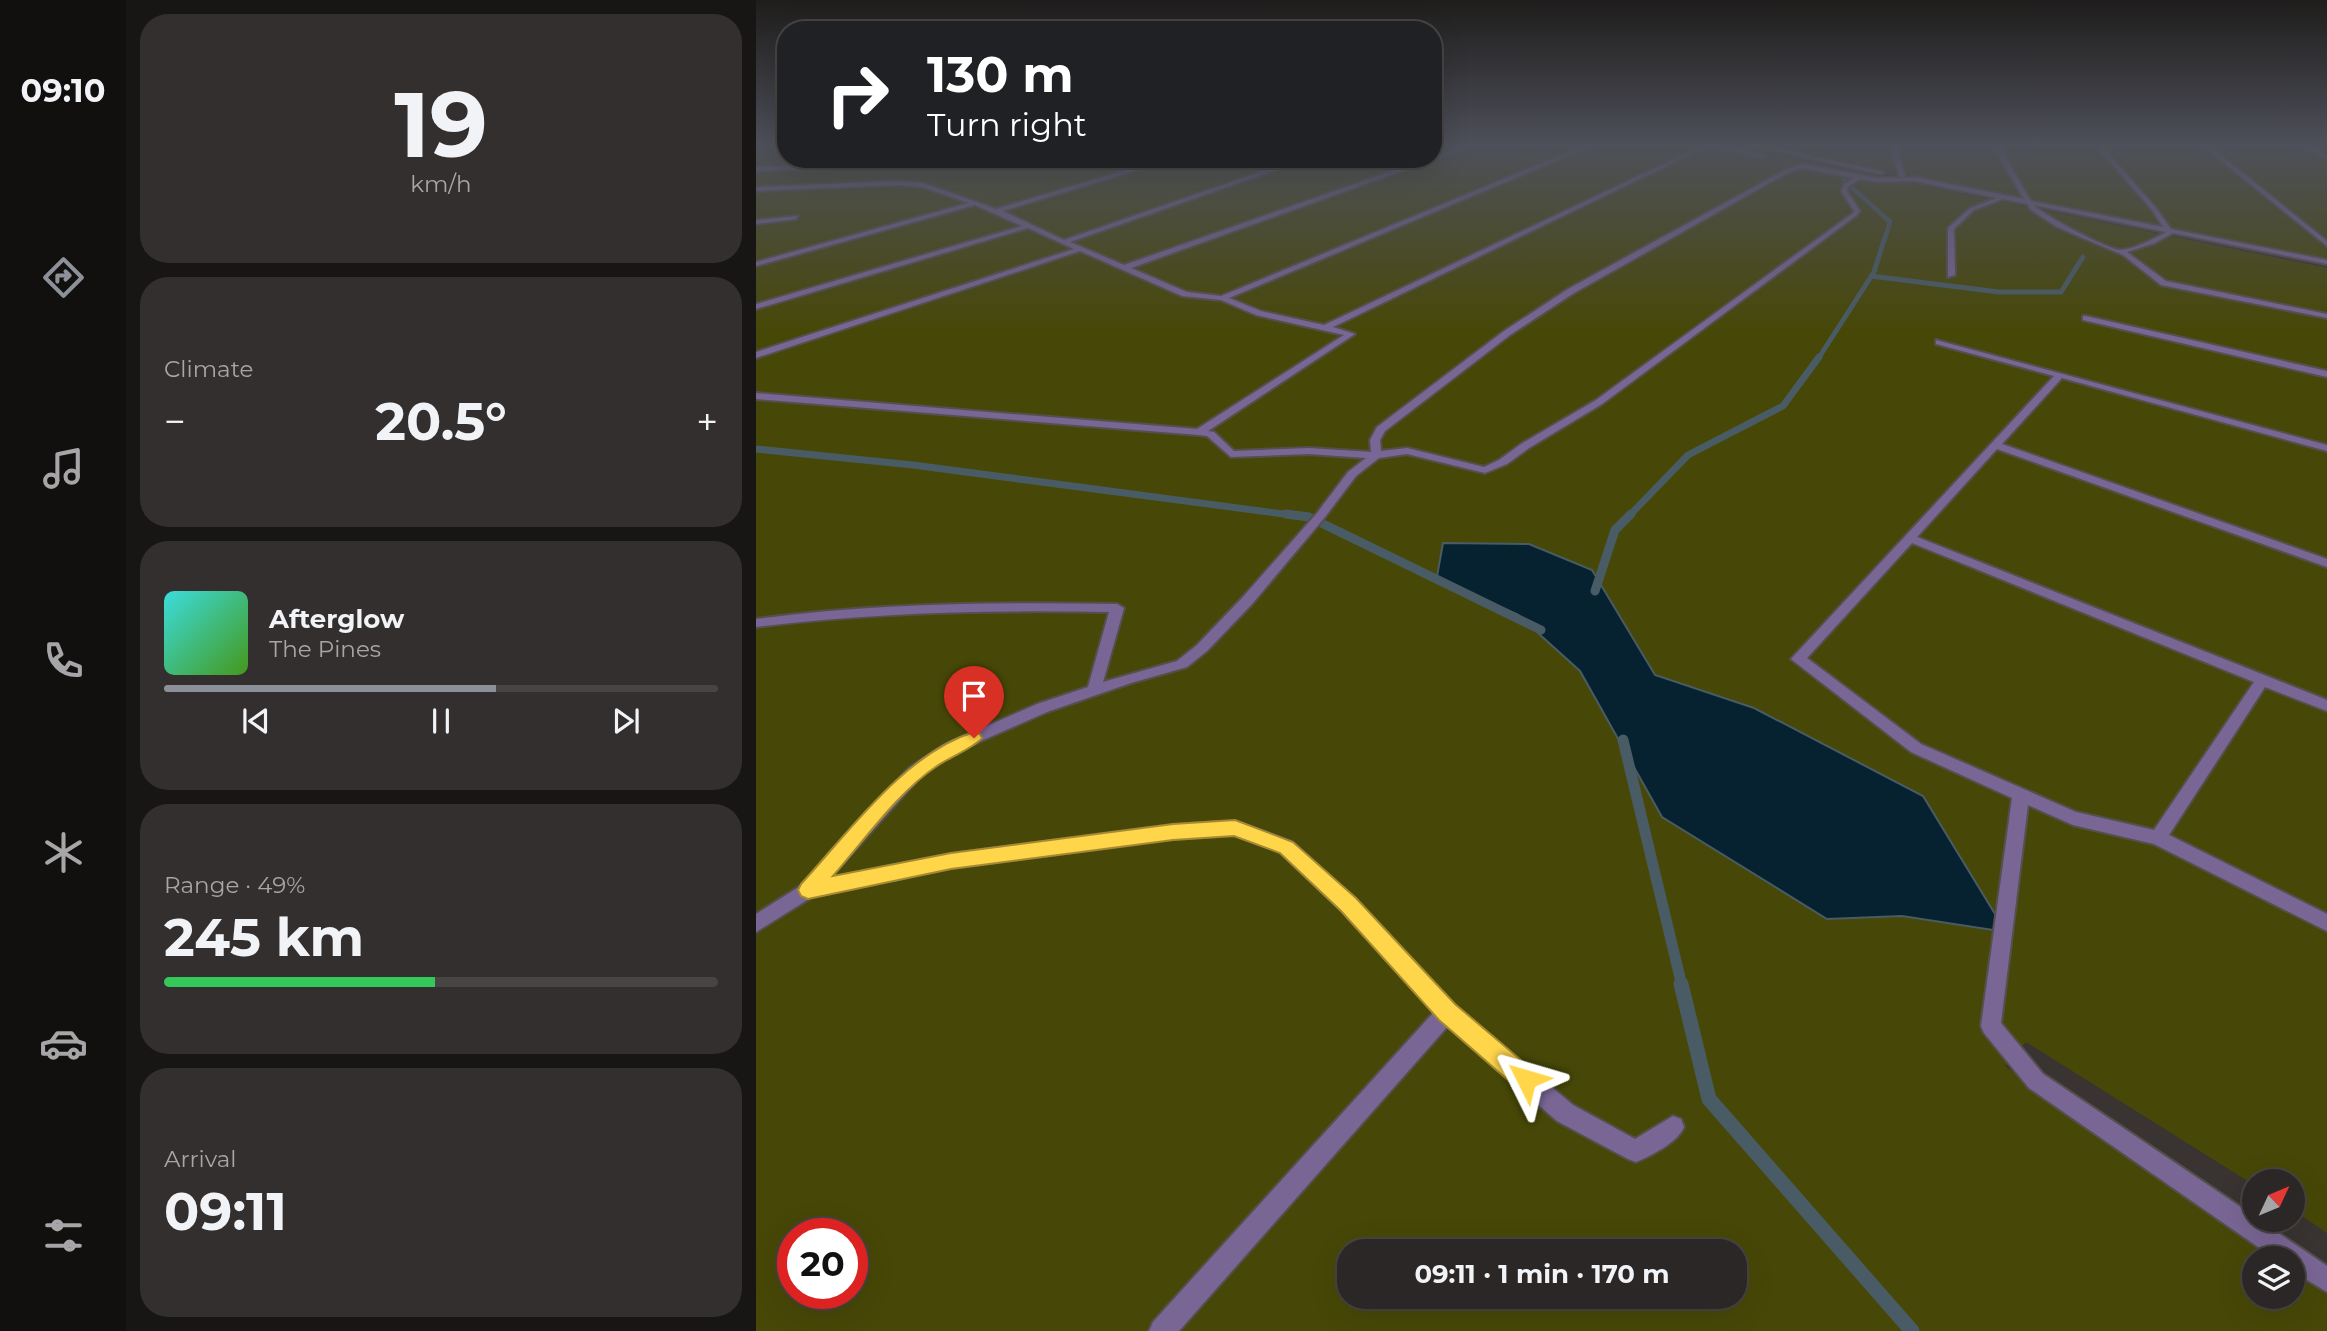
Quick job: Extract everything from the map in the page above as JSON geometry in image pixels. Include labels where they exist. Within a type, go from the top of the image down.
[{"type":"lane","points":[[756,264],[962,207]]},
{"type":"lane","points":[[983,207],[1185,294],[1222,298],[1259,313],[1351,334],[1199,432]]},
{"type":"lane","points":[[996,211],[1009,207]]},
{"type":"lane","points":[[1064,242],[1165,207]]},
{"type":"lane","points":[[1124,268],[1297,207]]},
{"type":"lane","points":[[1222,298],[1441,207]]},
{"type":"lane","points":[[1325,328],[1578,207]]},
{"type":"lane","points":[[1376,455],[1375,440],[1381,429],[1507,333],[1593,278],[1722,207]]},
{"type":"lane","points":[[756,396],[1199,432],[1210,434],[1231,454],[1309,451],[1376,455],[1407,451],[1485,470],[1503,462],[1600,402],[1855,214],[1857,211],[1854,207]]},
{"type":"lane","points":[[1951,275],[1951,228],[1977,207]]},
{"type":"lane","points":[[2033,207],[2059,226],[2120,252],[2164,283],[2327,316]]},
{"type":"lane","points":[[2047,207],[2327,262]]},
{"type":"lane","points":[[2152,207],[2170,232]]},
{"type":"lane","points":[[2282,207],[2327,244]]},
{"type":"lane","points":[[756,222],[796,217]]},
{"type":"lane","points":[[756,307],[1028,226]]},
{"type":"lane","points":[[2120,252],[2153,242],[2170,232]]},
{"type":"lane","points":[[756,355],[1080,249]]},
{"type":"lane","points":[[2086,318],[2327,374]]},
{"type":"lane","points":[[1939,342],[2327,448]]},
{"type":"lane","points":[[2060,375],[1798,659],[1916,748],[2073,818],[2158,838],[2327,923]]},
{"type":"lane","points":[[1995,446],[2327,563]]},
{"type":"lane","points":[[756,924],[808,890],[915,772],[951,748],[1042,708],[1182,664],[1202,648],[1256,592],[1352,474],[1376,455]]},
{"type":"lane","points":[[1909,538],[2327,706]]},
{"type":"lane","points":[[756,623],[812,615],[959,605],[1117,608],[1094,690]]},
{"type":"lane","points":[[2158,838],[2263,679]]},
{"type":"lane","points":[[2021,795],[1992,1026],[2036,1081],[2327,1280]]},
{"type":"lane","points":[[808,890],[951,861],[1173,832],[1235,828],[1286,847],[1348,905],[1447,1012],[1565,1113],[1636,1151],[1673,1127]]},
{"type":"lane","points":[[1161,1331],[1447,1012]]},
{"type":"shaded area","points":[[756,207],[2029,207],[2327,268],[2327,1233],[2305,1218],[2305,1169],[2242,1169],[2242,1177],[2026,1042],[2005,1066],[2260,1246],[2242,1246],[2242,1309],[2305,1309],[2305,1277],[2327,1293],[2327,1331],[756,1331]]},
{"type":"shaded area","points":[[2067,207],[2327,207],[2327,261]]},
{"type":"water","points":[[1443,543],[1529,544],[1592,570],[1655,675],[1754,708],[1923,796],[2006,932],[1902,916],[1827,919],[1662,817],[1580,671],[1517,614],[1436,582]]},
{"type":"waterway","points":[[1874,207],[1890,222],[1885,238]]},
{"type":"waterway","points":[[1871,276],[1885,237]]},
{"type":"waterway","points":[[1871,276],[1999,292],[2061,292],[2083,257]]},
{"type":"waterway","points":[[1818,359],[1871,276]]},
{"type":"waterway","points":[[1629,516],[1688,455],[1783,406],[1819,357]]},
{"type":"waterway","points":[[756,449],[913,465],[1299,516]]},
{"type":"waterway","points":[[1286,514],[1309,517],[1541,630]]},
{"type":"waterway","points":[[1595,591],[1615,530],[1629,516]]},
{"type":"waterway","points":[[1623,740],[1682,986]]},
{"type":"waterway","points":[[1681,984],[1709,1099],[1912,1331]]},
{"type":"route","points":[[974,738],[951,748],[915,772],[808,890],[951,861],[1173,832],[1235,828],[1286,847],[1348,905],[1447,1012],[1526,1079]]}]
